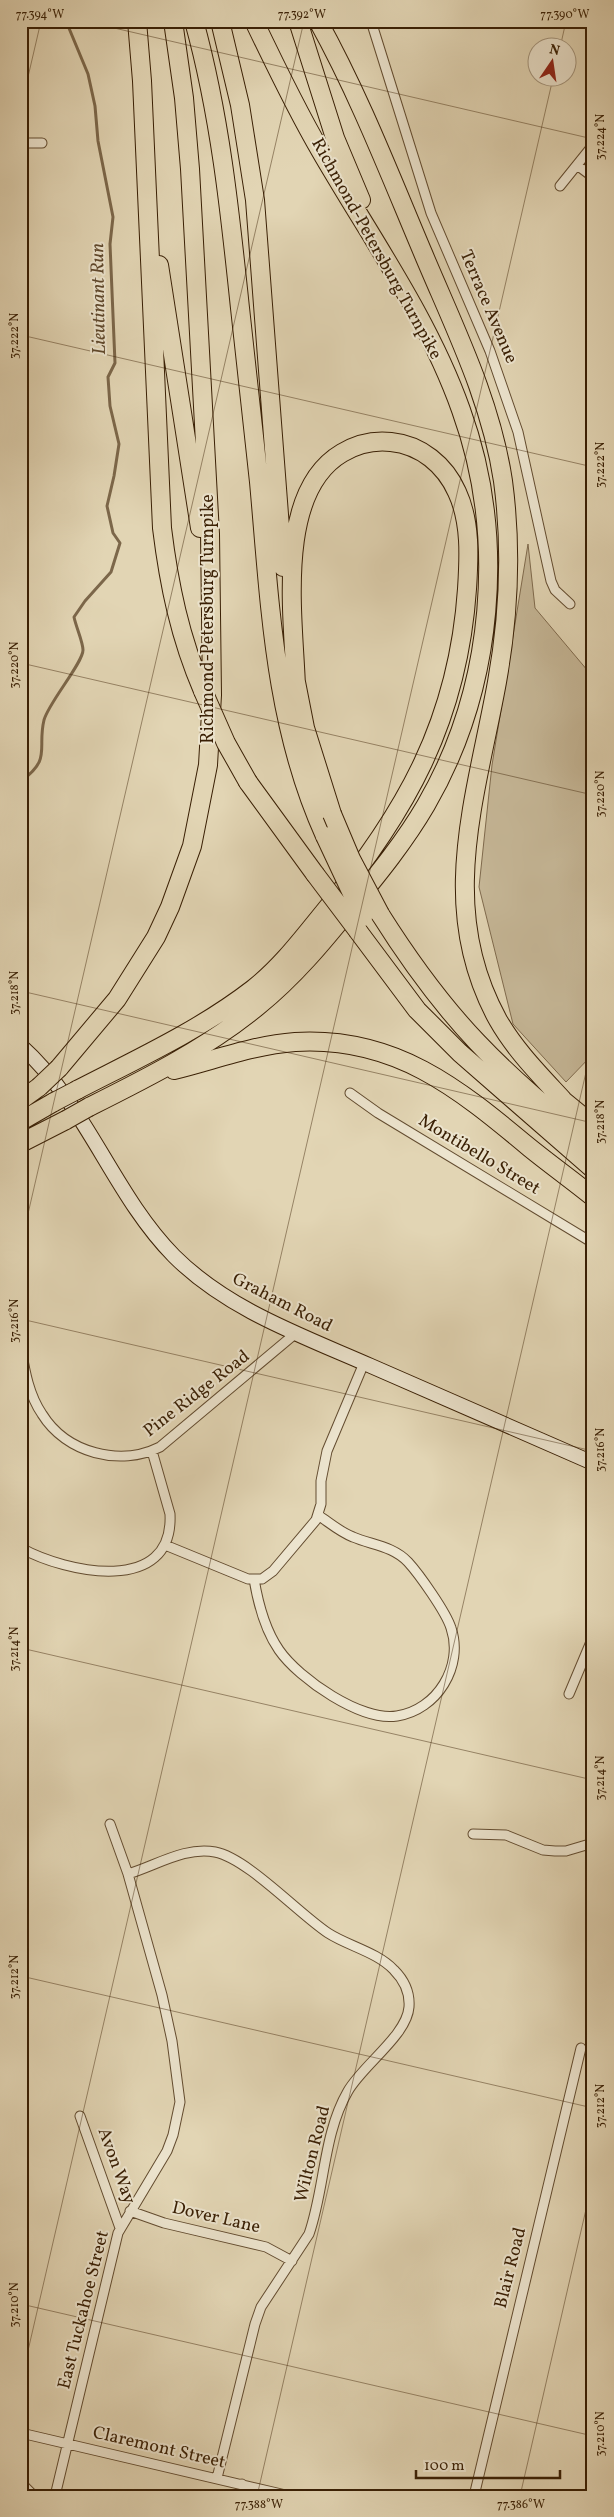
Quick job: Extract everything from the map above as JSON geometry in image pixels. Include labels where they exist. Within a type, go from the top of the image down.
[{"type":"highway","points":[[136,21],[147,183],[162,528],[168,572],[182,638],[203,691],[226,743],[248,782],[314,874],[367,921],[398,942],[418,960],[452,1001],[509,1058],[593,1126]]},
{"type":"highway","name":"Richmond-Petersburg Turnpike","points":[[21,1100],[39,1087],[59,1068],[102,1019],[141,964],[166,914],[183,874],[192,846],[208,765],[212,695],[210,534],[190,169],[184,98],[173,21]]},
{"type":"highway","points":[[194,21],[210,91],[225,171],[258,481],[272,634],[280,687],[296,762],[325,836],[367,921],[408,986],[460,1053],[593,1169]]},
{"type":"highway","points":[[220,21],[240,105],[255,200],[285,597],[296,687],[310,746],[332,814],[351,858],[367,921]]},
{"type":"highway","name":"Richmond-Petersburg Turnpike","points":[[21,1142],[152,1076],[239,1021],[282,985],[309,959],[391,859],[422,812],[447,763],[468,705],[480,659],[487,601],[488,536],[486,510],[475,455],[461,410],[449,379],[400,284],[318,148],[254,21]]},
{"type":"highway","points":[[298,21],[342,156],[400,284]]},
{"type":"highway","points":[[318,21],[368,124],[467,353],[496,442],[508,526],[508,585],[497,680],[466,851],[464,902],[471,950],[497,1017],[519,1051],[563,1100]]},
{"type":"highway","points":[[147,183],[199,521],[211,655]]},
{"type":"highway","points":[[21,1121],[186,1033],[255,988],[292,951],[348,883],[383,836],[404,802],[434,740],[453,679],[463,625],[468,568],[466,526],[458,494],[445,471],[421,451],[399,442],[375,441],[362,444],[338,456],[314,480],[300,514],[292,556],[296,687]]},
{"type":"highway","points":[[398,942],[426,983],[476,1041],[501,1066],[593,1146]]},
{"type":"highway","points":[[152,1076],[226,1054],[296,1042],[336,1043],[384,1053],[407,1061],[450,1084],[593,1197]]},
{"type":"highway","points":[[541,1125],[593,1177]]},
{"type":"main road","name":"Graham Road","points":[[21,1046],[44,1069],[73,1106],[142,1220],[162,1244],[210,1286],[264,1318],[296,1333],[593,1463]]},
{"type":"street","name":"Terrace Avenue","points":[[371,21],[430,213],[490,351],[518,432],[551,581],[555,590],[570,604]]},
{"type":"street","points":[[21,143],[42,143]]},
{"type":"street","points":[[560,186],[593,145]]},
{"type":"street","points":[[577,165],[593,178]]},
{"type":"street","name":"Montibello Street","points":[[350,1093],[378,1113],[593,1243]]},
{"type":"street","name":"Pine Ridge Road","points":[[21,1349],[34,1400],[41,1414],[60,1436],[83,1449],[98,1454],[128,1456],[152,1451],[206,1411],[296,1333]]},
{"type":"street","points":[[165,1545],[254,1580],[262,1579],[273,1572],[312,1526],[318,1515],[323,1466],[327,1451],[364,1363]]},
{"type":"street","points":[[21,1548],[70,1566],[131,1570],[147,1564],[159,1555],[165,1545],[170,1525],[170,1514],[152,1451]]},
{"type":"street","points":[[254,1580],[261,1610],[271,1635],[279,1650],[302,1673],[363,1713],[385,1717],[410,1713],[431,1701],[443,1686],[451,1670],[454,1640],[447,1618],[410,1564],[399,1554],[354,1538],[318,1515]]},
{"type":"street","points":[[569,1694],[593,1637]]},
{"type":"street","name":"East Tuckahoe Street","points":[[55,2496],[120,2228],[167,2151],[178,2119],[180,2089],[162,1995],[128,1874],[110,1824]]},
{"type":"street","points":[[473,1834],[506,1835],[543,1850],[555,1852],[593,1843]]},
{"type":"street","name":"Wilton Road","points":[[128,1874],[193,1851],[206,1850],[226,1855],[263,1881],[329,1933],[384,1961],[405,1985],[409,2005],[404,2024],[359,2074],[340,2106],[334,2125],[314,2219],[302,2247],[270,2290],[255,2324],[218,2478]]},
{"type":"street","name":"Blair Road","points":[[474,2496],[581,2048]]},
{"type":"street","name":"Avon Way","points":[[80,2116],[120,2228]]},
{"type":"street","name":"Dover Lane","points":[[130,2211],[164,2223],[266,2247],[292,2261]]},
{"type":"street","name":"Claremont Street","points":[[21,2433],[290,2496]]},
{"type":"street","points":[[21,2483],[34,2496]]},
{"type":"street","points":[[242,2484],[247,2496]]},
{"type":"shaded area","points":[[528,544],[535,608],[593,677],[593,1054],[566,1082],[513,1024],[479,887],[492,765]]},
{"type":"waterway","name":"Lieutinant Run","points":[[21,781],[31,773],[40,760],[42,753],[42,730],[47,712],[82,656],[83,647],[74,617],[85,601],[111,572],[120,543],[113,533],[107,506],[119,444],[110,406],[108,377],[115,363],[110,244],[113,217],[98,141],[95,106],[88,74],[66,21]]}]
